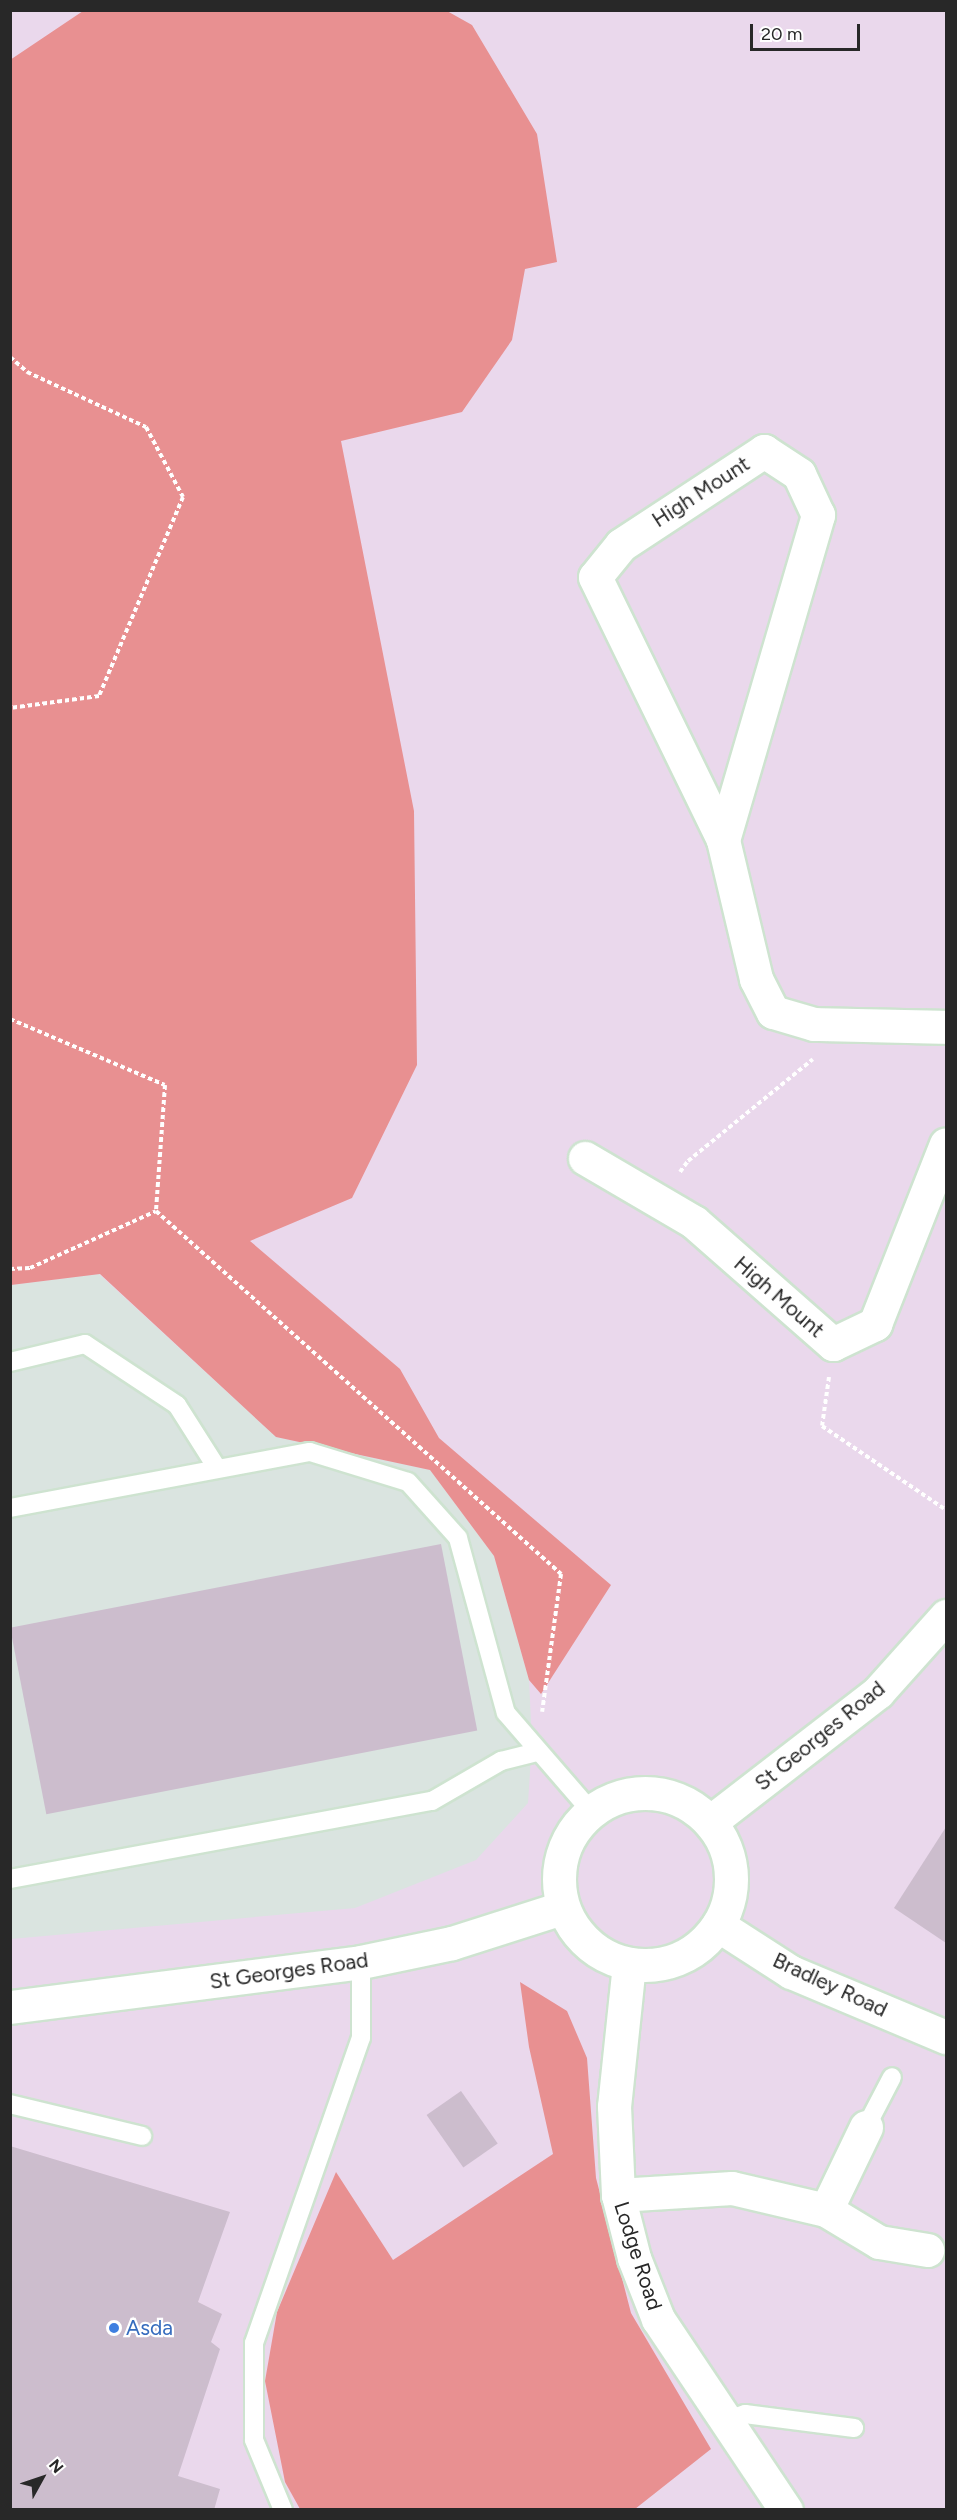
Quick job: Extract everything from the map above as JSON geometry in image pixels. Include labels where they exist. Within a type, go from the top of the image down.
[{"type":"street","name":"High Mount","points":[[723,840],[818,515],[799,474],[764,451],[621,546],[595,577],[723,840],[756,979],[773,1012],[814,1024],[946,1027]]},
{"type":"street","name":"High Mount","points":[[585,1158],[694,1222],[833,1344],[875,1324],[946,1144]]},
{"type":"street","name":"St Georges Road","points":[[710,1822],[878,1692],[946,1616]]},
{"type":"street","points":[[631,1794],[665,1795],[690,1805],[710,1822],[724,1845],[731,1872],[729,1899],[718,1925],[702,1944],[680,1958],[655,1965],[629,1964],[600,1954],[577,1934],[562,1908],[558,1881],[561,1854],[573,1830],[591,1811],[614,1798],[631,1794]]},
{"type":"street","name":"St Georges Road","points":[[10,2007],[361,1962],[452,1943],[562,1908]]},
{"type":"street","name":"Bradley Road","points":[[718,1925],[791,1972],[946,2037]]},
{"type":"street","name":"Lodge Road","points":[[629,1964],[614,2106],[618,2195],[634,2258],[658,2319],[786,2510]]},
{"type":"street","points":[[826,2210],[866,2127]]},
{"type":"street","points":[[618,2195],[732,2188],[826,2210],[879,2242],[937,2246]]},
{"type":"lane","points":[[10,1362],[85,1344],[177,1405],[217,1468]]},
{"type":"lane","points":[[10,1508],[310,1452],[408,1482],[458,1538],[506,1713],[537,1752],[591,1811]]},
{"type":"lane","points":[[10,1879],[432,1801],[501,1761],[537,1752]]},
{"type":"lane","points":[[283,2510],[254,2440],[254,2343],[361,2038],[361,1962]]},
{"type":"lane","points":[[866,2127],[892,2077]]},
{"type":"lane","points":[[10,2104],[142,2136]]},
{"type":"lane","points":[[727,2420],[745,2414],[854,2428]]},
{"type":"path","points":[[10,357],[27,372],[146,427],[183,497],[99,696],[10,708]]},
{"type":"path","points":[[10,1019],[165,1085],[156,1211],[30,1268],[10,1269]]},
{"type":"path","points":[[661,1202],[688,1161],[839,1038],[847,1025]]},
{"type":"path","points":[[833,1344],[822,1426],[946,1510]]},
{"type":"shaded area","points":[[83,11],[447,11],[472,25],[537,134],[557,262],[525,269],[512,340],[462,412],[341,441],[414,811],[417,1065],[352,1198],[250,1241],[400,1369],[439,1438],[611,1585],[541,1694],[529,1680],[494,1556],[430,1470],[276,1437],[100,1274],[11,1285],[10,60]]},
{"type":"shaded area","points":[[99,1274],[276,1437],[430,1470],[494,1556],[529,1680],[532,1742],[528,1803],[476,1860],[355,1908],[11,1939],[11,1285]]},
{"type":"shaded area","points":[[520,1982],[567,2011],[587,2058],[596,2178],[631,2313],[711,2449],[635,2509],[300,2509],[285,2482],[265,2381],[277,2312],[336,2172],[393,2260],[553,2154],[529,2047]]},
{"type":"building","points":[[441,1544],[477,1731],[46,1814],[10,1628]]},
{"type":"building","points":[[946,1827],[946,1943],[894,1908]]},
{"type":"building","points":[[461,2091],[498,2143],[463,2168],[427,2115]]},
{"type":"building","name":"Asda","points":[[10,2146],[230,2212],[198,2302],[222,2314],[211,2342],[220,2349],[178,2476],[220,2489],[214,2510],[10,2510]]},
{"type":"place","name":"Asda","points":[[114,2328]]}]
